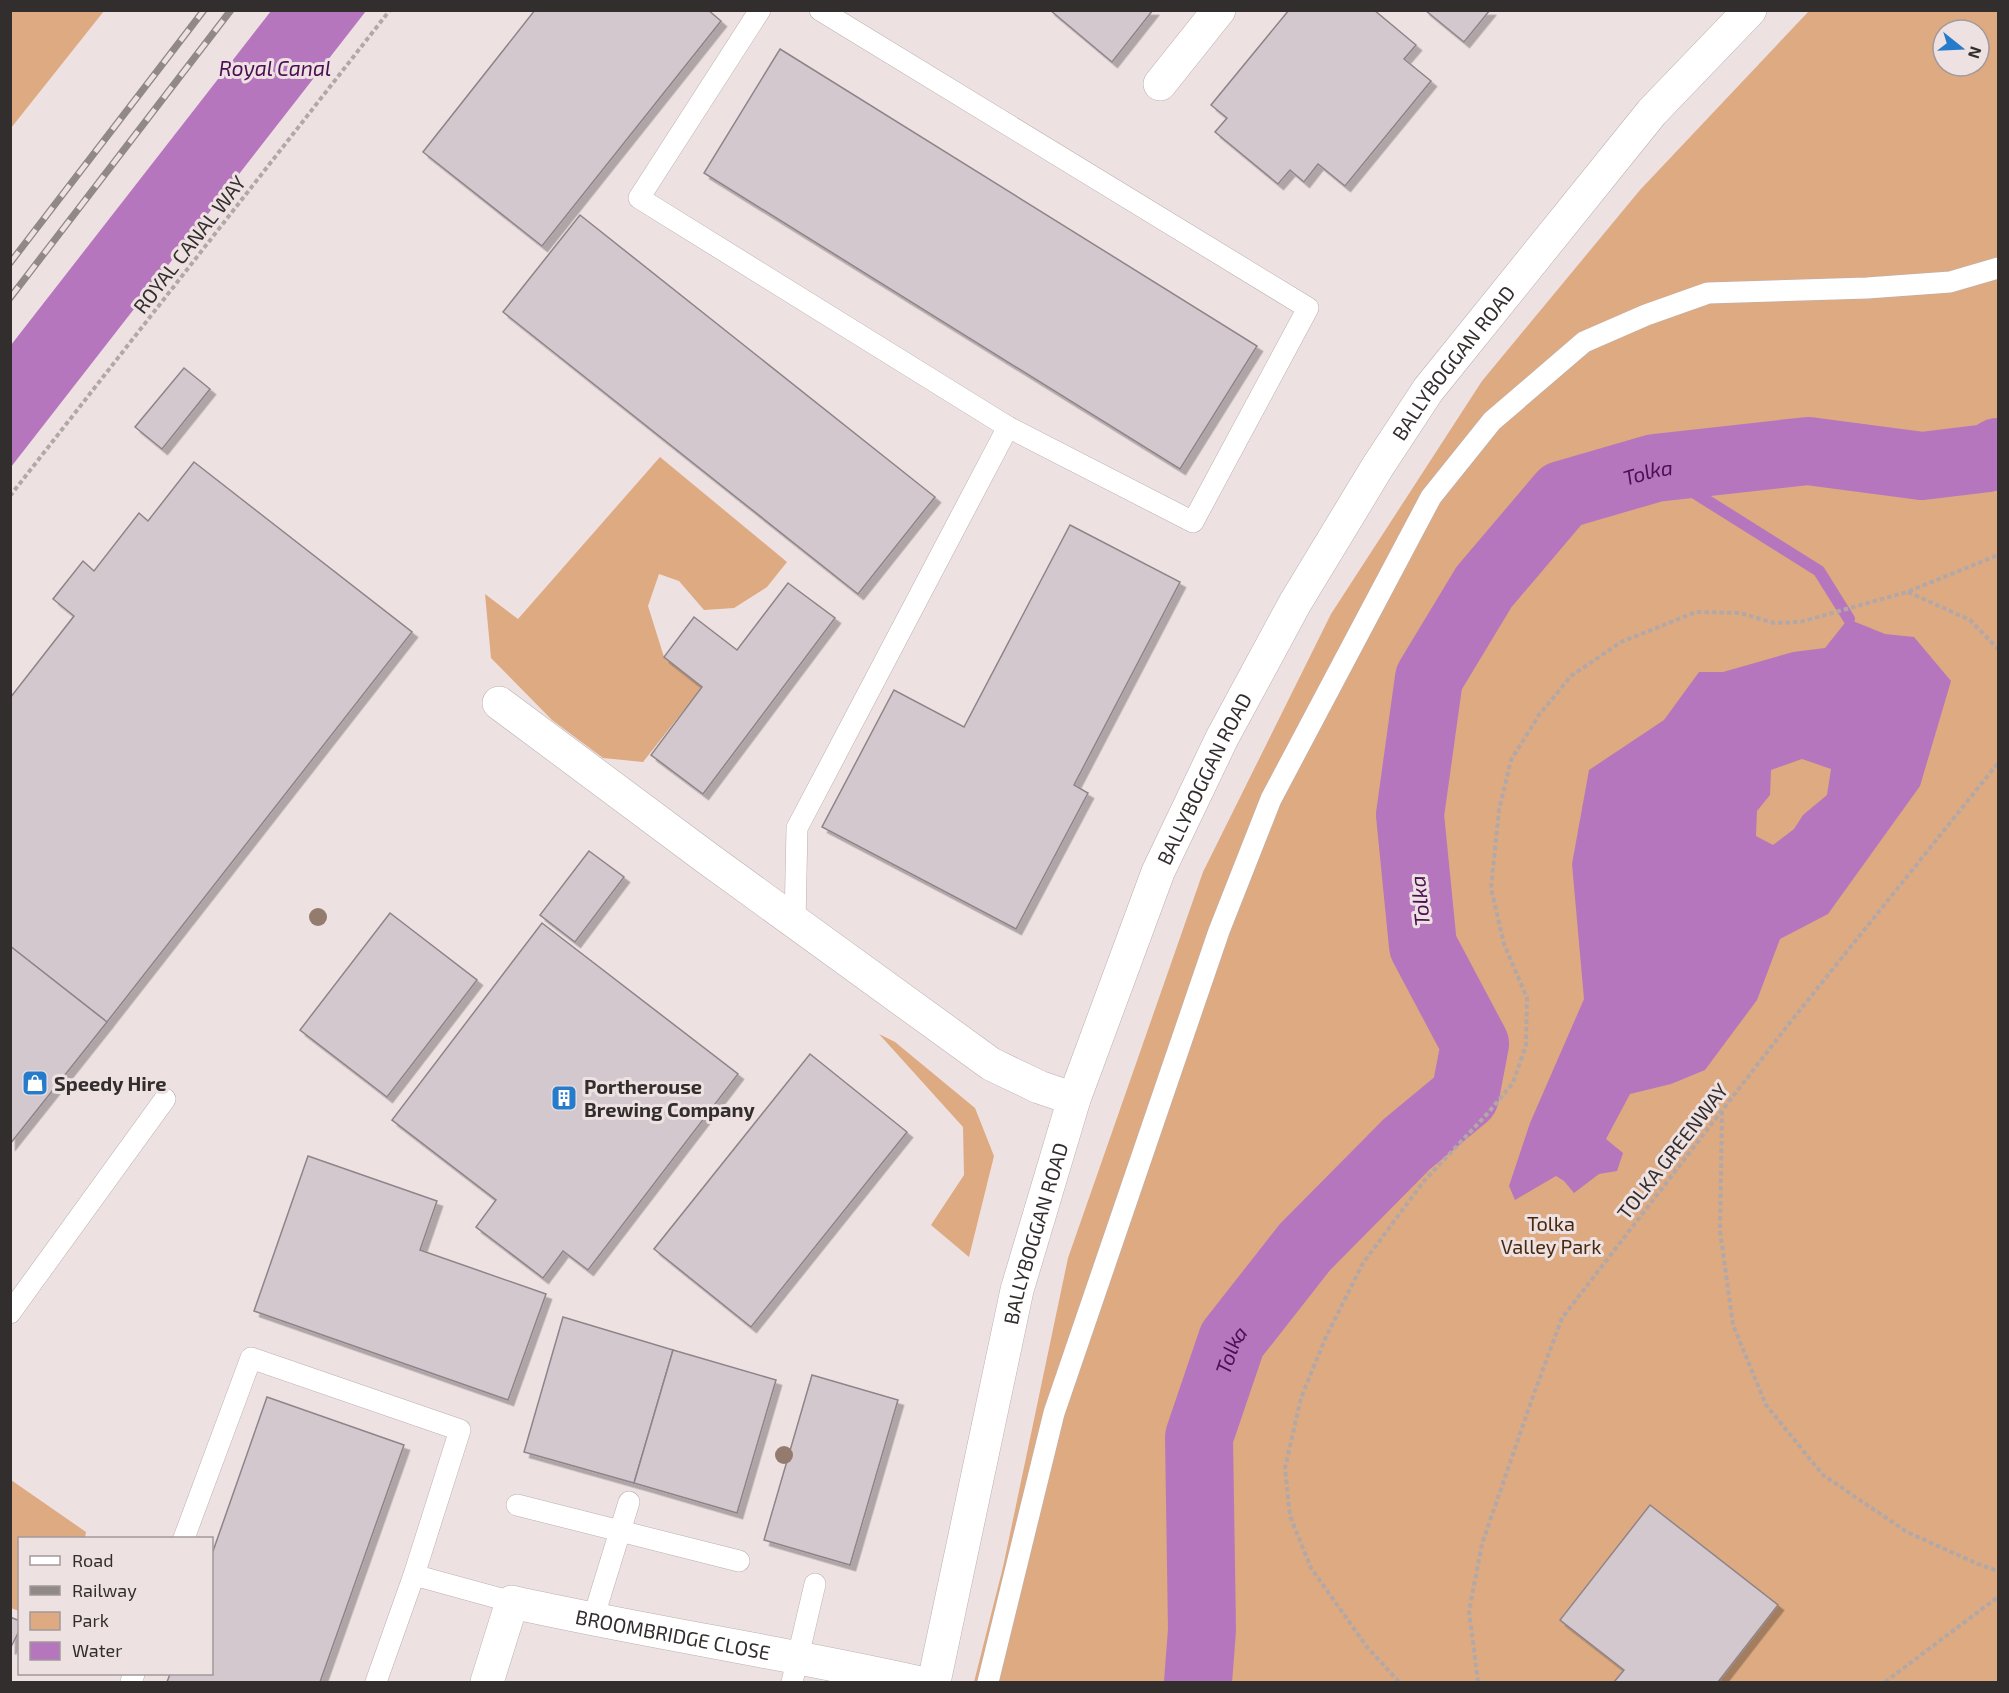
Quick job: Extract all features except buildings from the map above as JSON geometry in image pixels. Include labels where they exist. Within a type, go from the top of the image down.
[{"type":"street","points":[[1160,84],[1219,10]]},
{"type":"street","name":"BALLYBOGGAN ROAD","points":[[933,1683],[1017,1290],[1074,1099],[1158,872],[1222,738],[1295,603],[1378,466],[1428,390],[1652,112],[1750,10]]},
{"type":"street","points":[[500,703],[991,1064],[1039,1087],[1074,1099]]},
{"type":"street","points":[[487,1683],[512,1602]]},
{"type":"street","name":"BROOMBRIDGE CLOSE","points":[[512,1602],[593,1619],[795,1670],[916,1683]]},
{"type":"lane","points":[[760,10],[639,198],[1008,427],[1193,522],[1308,308],[820,10]]},
{"type":"lane","points":[[988,1683],[1054,1413],[1219,931],[1271,799],[1431,497],[1492,421],[1584,342],[1646,315],[1708,293],[1867,288],[1950,282],[1998,268]]},
{"type":"lane","points":[[795,922],[797,828],[1008,427]]},
{"type":"lane","points":[[10,1313],[165,1099]]},
{"type":"lane","points":[[185,1537],[251,1358],[459,1430],[414,1575],[376,1683]]},
{"type":"lane","points":[[593,1619],[629,1502]]},
{"type":"lane","points":[[517,1505],[739,1561]]},
{"type":"lane","points":[[414,1575],[512,1602]]},
{"type":"lane","points":[[795,1670],[815,1584]]},
{"type":"path","name":"ROYAL CANAL WAY","points":[[10,496],[390,10]]},
{"type":"path","points":[[1399,1683],[1367,1647],[1311,1568],[1290,1516],[1286,1468],[1301,1398],[1325,1339],[1363,1263],[1424,1181],[1513,1083],[1526,1045],[1527,998],[1504,944],[1491,888],[1499,810],[1512,760],[1539,715],[1571,676],[1622,642],[1696,612],[1740,613],[1773,623],[1800,622],[1907,592],[1998,555]]},
{"type":"path","points":[[1907,592],[1970,620],[1998,649]]},
{"type":"path","name":"TOLKA GREENWAY","points":[[1478,1683],[1469,1611],[1482,1544],[1562,1317],[1998,763]]},
{"type":"path","points":[[1722,1111],[1720,1231],[1733,1325],[1766,1405],[1823,1475],[1907,1532],[1978,1564],[1998,1570]]},
{"type":"path","points":[[1885,1683],[1998,1597]]},
{"type":"green space","points":[[10,11],[104,11],[11,128]]},
{"type":"green space","name":"Tolka Valley Park","points":[[1809,11],[1998,11],[1998,1682],[974,1682],[1003,1567],[1068,1258],[1203,872],[1331,614],[1482,381],[1640,190]]},
{"type":"green space","points":[[660,457],[787,562],[767,587],[734,608],[704,610],[679,581],[659,574],[648,606],[664,657],[702,687],[643,762],[603,758],[552,720],[491,658],[485,594],[518,619]]},
{"type":"green space","points":[[879,1034],[895,1042],[975,1108],[994,1156],[969,1257],[931,1225],[964,1175],[963,1127]]},
{"type":"green space","points":[[11,1480],[86,1532],[85,1537],[18,1537],[18,1611],[11,1608]]},
{"type":"water","name":"Royal Canal","points":[[271,11],[366,11],[11,467],[11,345]]},
{"type":"water","points":[[1848,619],[1885,634],[1914,637],[1951,681],[1920,786],[1828,914],[1780,939],[1757,1000],[1705,1070],[1671,1084],[1630,1094],[1606,1139],[1623,1153],[1617,1171],[1599,1174],[1574,1193],[1564,1181],[1556,1176],[1515,1200],[1509,1186],[1530,1123],[1584,999],[1572,864],[1589,770],[1664,720],[1699,672],[1723,672],[1793,652],[1825,648]],"holes":[[[1802,759],[1831,769],[1827,795],[1803,815],[1794,829],[1773,845],[1756,836],[1757,811],[1770,795],[1771,770]]]},
{"type":"waterway","name":"Tolka","points":[[1198,1682],[1202,1630],[1199,1437],[1232,1340],[1305,1247],[1407,1144],[1465,1096],[1475,1044],[1423,946],[1410,815],[1429,678],[1484,587],[1562,495],[1655,468],[1808,451],[1922,466],[1988,458],[1998,452]]},
{"type":"waterway","points":[[1655,468],[1819,571],[1849,619]]},
{"type":"railway","points":[[10,263],[204,10]]},
{"type":"railway","points":[[10,298],[231,10]]},
{"type":"place","name":"Speedy Hire","points":[[35,1083]]},
{"type":"place","name":"Portherouse Brewing Company","points":[[564,1098]]}]
